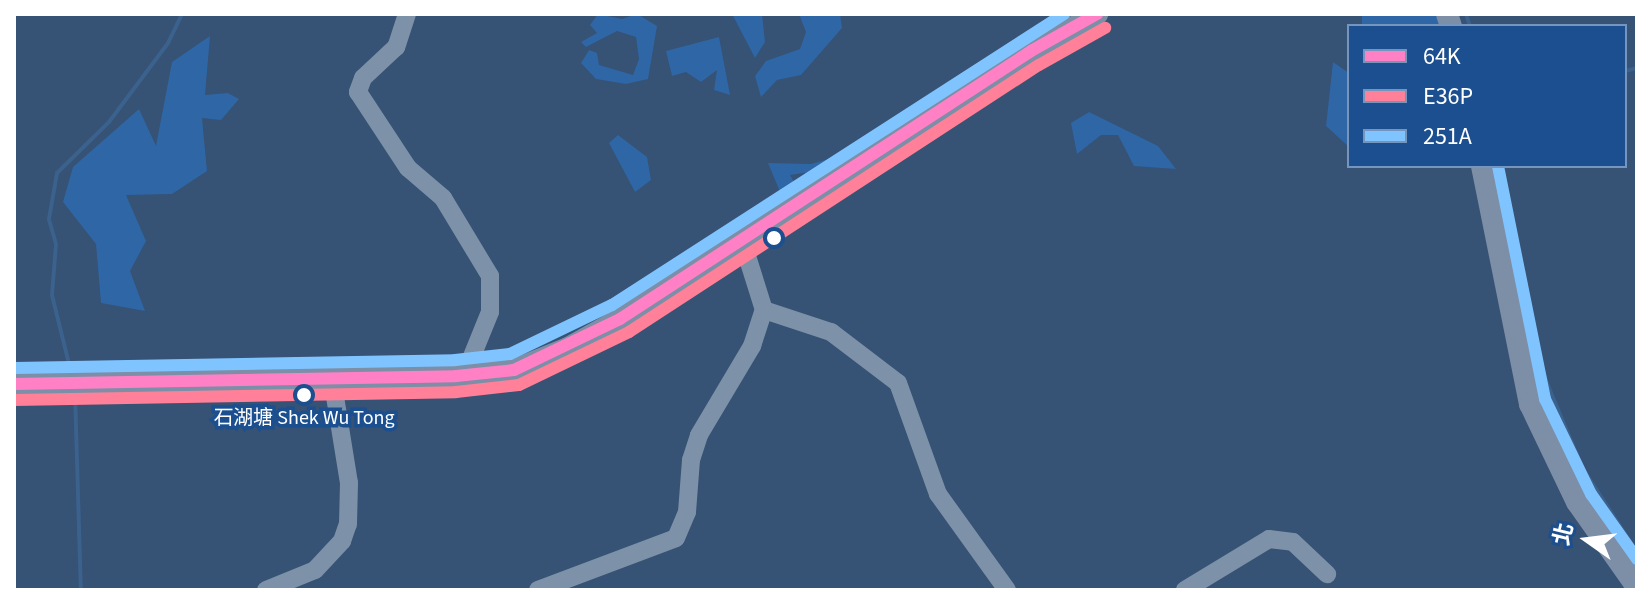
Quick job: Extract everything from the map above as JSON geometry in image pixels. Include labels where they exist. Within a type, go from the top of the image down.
[{"type":"main road","points":[[14,384],[464,376],[514,370],[568,348],[1097,14]]},
{"type":"main road","points":[[1482,168],[1530,404],[1577,502],[1637,587]]},
{"type":"street","points":[[407,14],[396,47],[363,78],[358,92],[408,168],[443,198],[490,276],[490,312],[464,376]]},
{"type":"street","points":[[538,590],[676,538],[687,512],[691,460],[699,435],[752,346],[764,310],[742,240]]},
{"type":"street","points":[[764,310],[831,332],[898,383],[938,494],[1007,590]]},
{"type":"street","points":[[266,590],[315,570],[342,541],[348,524],[349,483],[332,378]]},
{"type":"street","points":[[1185,590],[1269,539],[1293,542],[1327,574]]},
{"type":"shaded area","points":[[598,14],[622,19],[637,14],[657,26],[648,79],[626,84],[596,79],[581,63],[589,50],[597,53],[599,65],[633,75],[639,59],[636,37],[617,31],[586,47],[581,42],[597,33],[590,25]]},
{"type":"shaded area","points":[[732,14],[762,14],[765,42],[755,58]]},
{"type":"shaded area","points":[[799,14],[840,14],[842,28],[801,75],[777,80],[761,97],[755,76],[766,61],[800,49],[806,32]]},
{"type":"shaded area","points":[[1362,14],[1439,14],[1439,24],[1362,24]]},
{"type":"shaded area","points":[[210,36],[205,95],[228,93],[239,99],[221,120],[202,118],[207,171],[172,194],[126,195],[146,241],[130,271],[145,311],[101,303],[96,244],[63,202],[73,167],[139,109],[156,146],[172,62]]},
{"type":"shaded area","points":[[719,37],[730,95],[714,90],[717,70],[701,82],[686,72],[672,76],[666,51]]},
{"type":"shaded area","points":[[1333,62],[1347,72],[1347,145],[1326,126]]},
{"type":"shaded area","points":[[1089,112],[1158,146],[1176,169],[1134,166],[1118,135],[1101,135],[1077,154],[1071,123]]},
{"type":"shaded area","points":[[618,135],[647,157],[651,180],[635,192],[609,143]]},
{"type":"shaded area","points":[[836,157],[843,167],[790,175],[798,189],[781,194],[768,163],[811,164]]},
{"type":"waterway","points":[[71,372],[52,295],[56,244],[49,219],[57,173],[109,122],[168,43],[182,14]]},
{"type":"waterway","points":[[1466,14],[1469,24]]},
{"type":"waterway","points":[[1627,70],[1637,68]]},
{"type":"waterway","points":[[1498,168],[1525,311],[1546,381],[1583,469],[1637,552]]},
{"type":"waterway","points":[[75,393],[81,590]]},
{"type":"transit line","name":"251A","points":[[14,368],[455,360],[510,354],[612,305],[1064,14]]},
{"type":"transit line","name":"64K","points":[[14,384],[456,376],[514,370],[620,319],[1031,51],[1097,14]]},
{"type":"transit line","name":"E36P","points":[[14,400],[456,392],[519,385],[629,332],[1039,65],[1105,28]]},
{"type":"transit line","name":"251A","points":[[1498,168],[1545,399],[1591,494],[1637,559]]},
{"type":"place","name":"石湖塘 Shek Wu Tong","points":[[304,395]]}]
